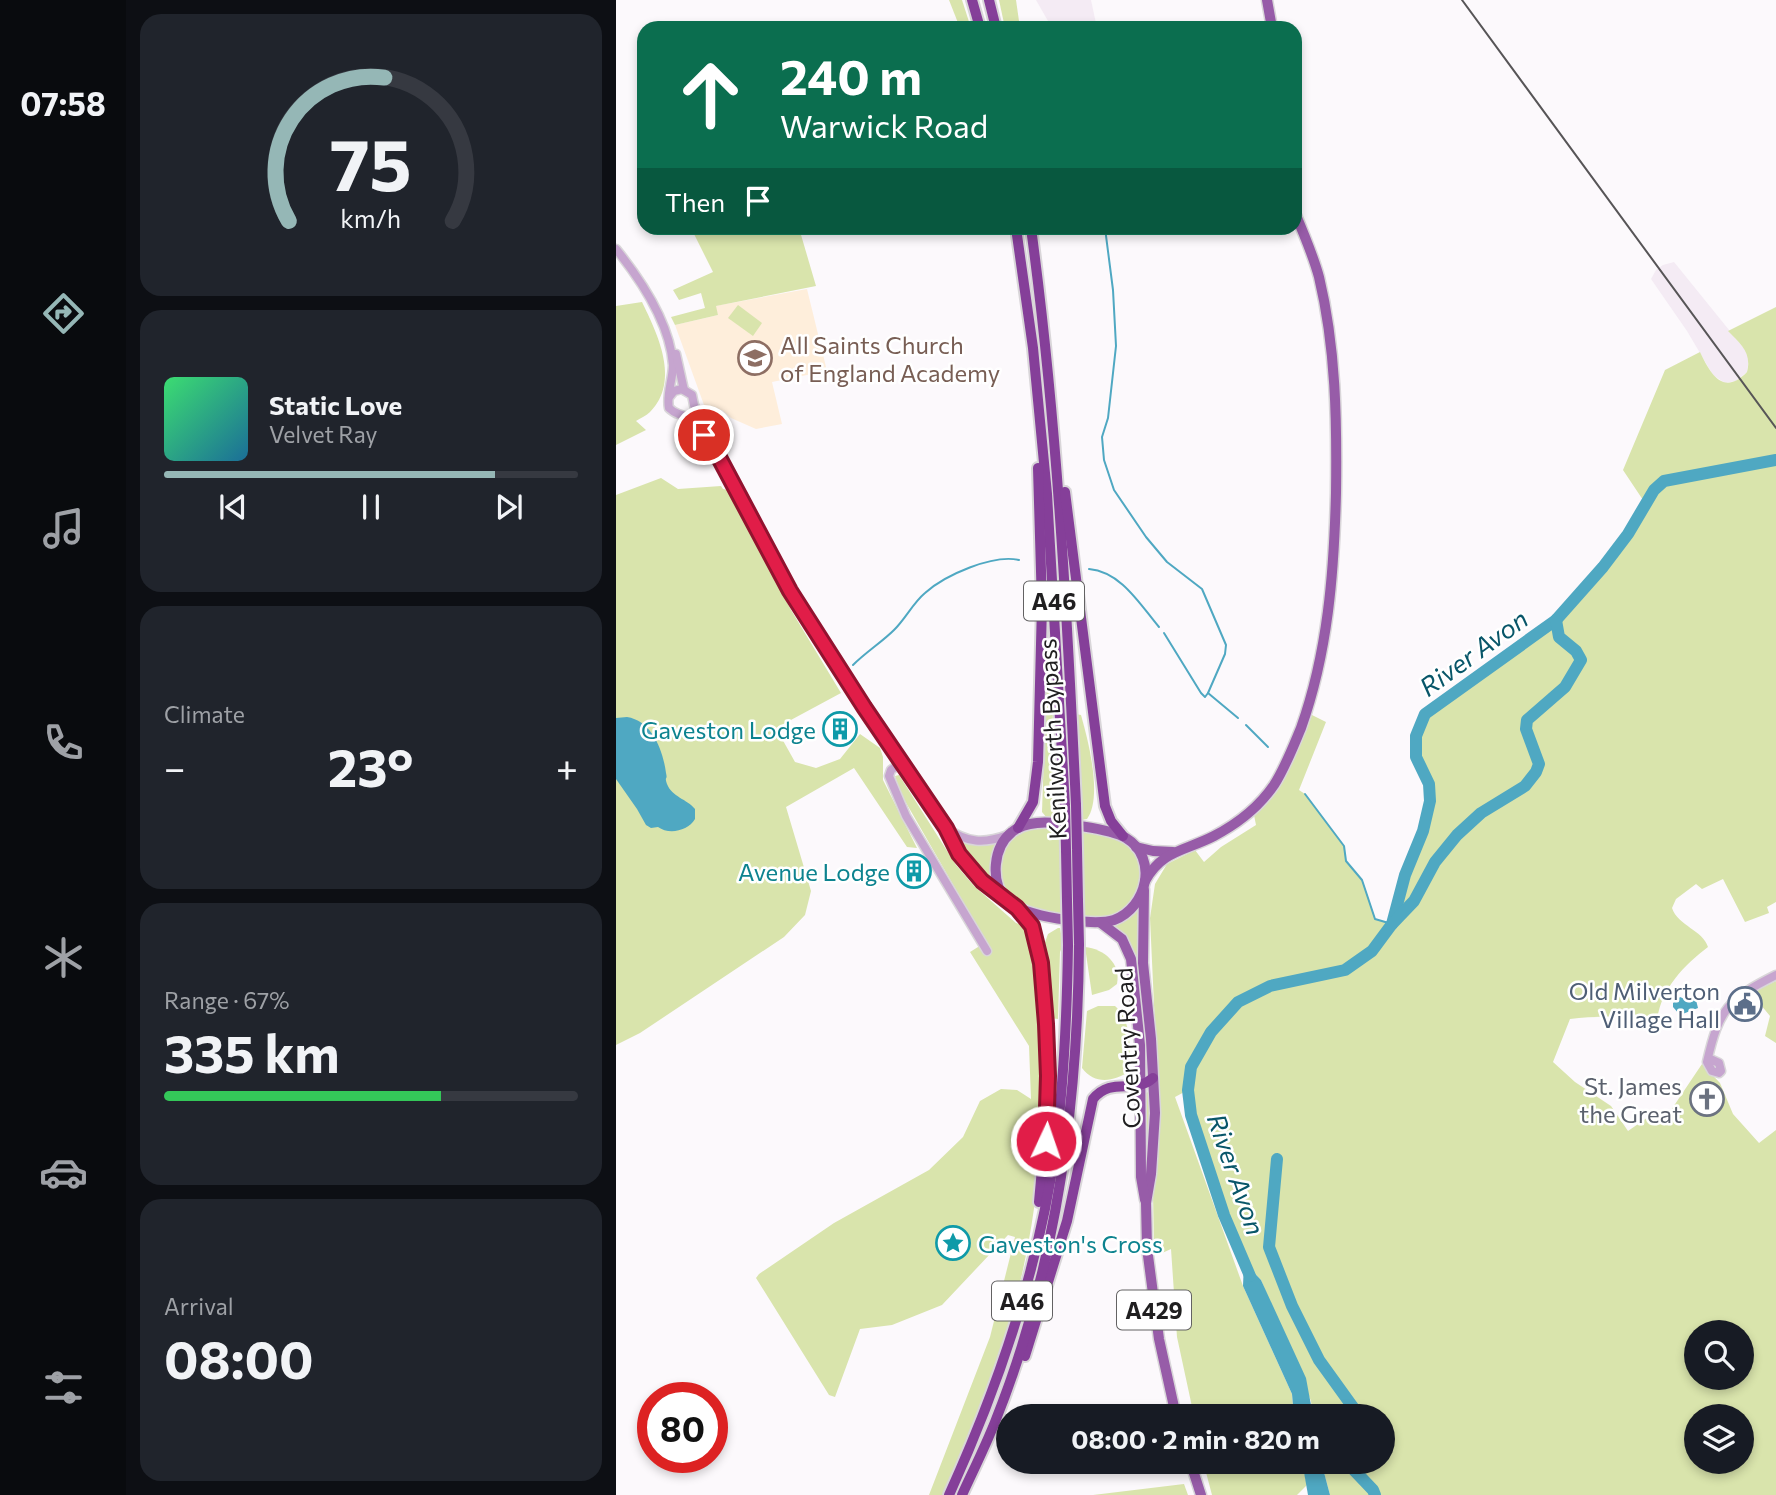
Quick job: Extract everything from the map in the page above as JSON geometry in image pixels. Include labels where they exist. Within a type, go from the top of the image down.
[{"type":"highway","points":[[972,0],[978,21]]},
{"type":"highway","points":[[989,0],[994,21]]},
{"type":"highway","name":"Kenilworth Bypass","points":[[1017,235],[1034,348],[1070,805]]},
{"type":"highway","name":"Kenilworth Bypass","points":[[995,1422],[1038,1287],[1057,1203],[1070,1125],[1077,1058],[1064,568],[1032,235]]},
{"type":"highway","points":[[1038,284],[1105,806],[1111,821],[1123,836]]},
{"type":"highway","points":[[1018,828],[1033,803],[1038,762],[1042,605],[1038,397]]},
{"type":"highway","points":[[1017,908],[1032,926],[1037,940],[1045,1003],[1048,1076],[1045,1155],[1026,1289]]},
{"type":"highway","name":"Kenilworth Bypass","points":[[1026,1289],[1051,1177],[1061,1098],[1074,944]]},
{"type":"highway","points":[[1142,1086],[1153,1078]]},
{"type":"highway","name":"A46","points":[[962,1495],[1022,1364],[1044,1300],[1076,1184],[1093,1099],[1107,1088],[1142,1086]]},
{"type":"highway","name":"A46","points":[[949,1495],[989,1404],[1026,1289]]},
{"type":"main road","points":[[1267,0],[1271,21]]},
{"type":"main road","points":[[1144,886],[1144,864],[1136,847],[1123,836],[1047,823],[1018,828],[1008,835],[999,849],[995,866],[998,883],[1006,900],[1017,908],[1042,915],[1101,923],[1125,915],[1135,906],[1157,863],[1173,852],[1208,839],[1240,820],[1273,785],[1288,759],[1304,717],[1325,638],[1335,540],[1336,395],[1320,281],[1302,230]]},
{"type":"main road","points":[[1136,847],[1173,852]]},
{"type":"main road","name":"Coventry Road","points":[[1144,886],[1143,963],[1153,1078],[1153,1153],[1146,1203]]},
{"type":"main road","name":"Coventry Road","points":[[1101,923],[1119,935],[1130,955],[1139,1018],[1142,1086],[1141,1177],[1146,1203],[1148,1257],[1156,1318],[1174,1404]]},
{"type":"main road","points":[[1194,1474],[1201,1495]]},
{"type":"street","points":[[616,249],[653,306],[677,357],[684,390]]},
{"type":"street","points":[[667,339],[673,367],[668,404],[675,414],[683,415],[690,412],[694,405]]},
{"type":"street","points":[[670,396],[676,390],[684,390],[692,395],[715,450],[790,591],[946,828],[959,854],[972,871],[1006,900]]},
{"type":"street","points":[[683,415],[696,426],[715,450]]},
{"type":"street","points":[[901,763],[891,770],[889,776],[900,806],[987,951]]},
{"type":"street","points":[[946,828],[959,837],[975,842],[988,842],[1008,835]]},
{"type":"street","points":[[1708,1058],[1717,1028],[1732,1001],[1758,983],[1776,975]]},
{"type":"shaded area","points":[[1036,0],[1091,0],[1096,21],[1048,21]]},
{"type":"shaded area","points":[[1674,262],[1746,351],[1749,359],[1747,372],[1736,381],[1725,383],[1713,375],[1651,279],[1656,270]]},
{"type":"shaded area","name":"All Saints Church of England Academy","points":[[807,289],[827,371],[772,382],[782,424],[756,429],[731,418],[722,410],[708,416],[675,325],[718,315],[715,306]]},
{"type":"green space","points":[[949,0],[962,0],[969,21],[957,21]]},
{"type":"green space","points":[[999,0],[1016,0],[1019,21],[1004,21]]},
{"type":"green space","points":[[694,235],[801,235],[816,286],[716,306],[718,315],[675,325],[671,317],[705,308],[701,293],[679,300],[673,290],[713,272]]},
{"type":"green space","points":[[642,302],[663,357],[664,386],[659,400],[650,412],[636,421],[646,430],[616,445],[616,306]]},
{"type":"green space","points":[[738,305],[762,323],[753,336],[728,318]]},
{"type":"green space","points":[[1776,307],[1776,902],[1767,907],[1769,913],[1745,922],[1723,879],[1702,889],[1696,884],[1676,899],[1672,908],[1679,919],[1701,936],[1708,947],[1690,962],[1667,990],[1657,1023],[1614,1017],[1570,1019],[1553,1062],[1575,1082],[1611,1106],[1628,1131],[1654,1113],[1663,1122],[1702,1064],[1720,1083],[1733,1114],[1759,1143],[1776,1130],[1776,1495],[1330,1495],[1324,1474],[1395,1474],[1395,1404],[1311,1404],[1261,1280],[1244,1262],[1224,1215],[1191,1116],[1188,1090],[1175,1097],[1243,1286],[1292,1394],[1293,1404],[1191,1404],[1177,1337],[1171,1249],[1160,1254],[1154,1250],[1153,1194],[1159,1112],[1150,918],[1155,884],[1167,864],[1195,850],[1204,862],[1221,847],[1256,825],[1254,815],[1281,780],[1312,715],[1326,722],[1299,790],[1305,794],[1344,846],[1346,861],[1362,880],[1375,919],[1392,924],[1405,875],[1423,831],[1430,801],[1429,783],[1416,757],[1416,736],[1425,714],[1556,620],[1628,534],[1645,503],[1623,470],[1665,370],[1700,352],[1708,368],[1718,379],[1731,382],[1747,372],[1747,354],[1728,331]]},
{"type":"green space","points":[[661,478],[678,489],[721,486],[729,490],[791,610],[841,693],[776,728],[795,762],[816,768],[840,759],[860,734],[880,748],[883,757],[883,780],[917,848],[907,847],[854,768],[786,807],[811,891],[805,915],[784,937],[640,1033],[616,1045],[616,495]]},
{"type":"green space","points":[[1046,692],[1052,692],[1056,819],[1047,818],[1042,812]]},
{"type":"green space","points":[[1076,714],[1081,715],[1084,726],[1094,783],[1092,809],[1087,819],[1081,820]]},
{"type":"green space","points":[[899,775],[956,865],[974,886],[1016,923],[1026,926],[1035,955],[1040,1001],[1043,1083],[1040,1154],[1025,1261],[993,1373],[944,1495],[929,1495],[990,1337],[1015,1237],[1008,1235],[942,1305],[892,1325],[860,1329],[835,1397],[829,1395],[756,1278],[834,1223],[929,1170],[963,1137],[980,1101],[1001,1089],[1017,1090],[1031,1099],[1029,1046],[970,952],[986,942],[901,794],[895,776]]},
{"type":"green space","points":[[1045,824],[1106,833],[1124,841],[1135,851],[1140,864],[1138,890],[1131,902],[1109,917],[1094,918],[1036,910],[1012,897],[1002,880],[1000,870],[1003,851],[1008,842],[1019,833]]},
{"type":"green space","points":[[953,836],[976,845],[997,843],[991,861],[993,884],[975,866]]},
{"type":"green space","points":[[1140,906],[1139,971],[1145,1024],[1146,1072],[1133,954],[1125,937],[1111,925]]},
{"type":"green space","points":[[1058,928],[1063,945],[1060,952],[1058,1019],[1050,1018],[1044,945],[1048,934]]},
{"type":"green space","points":[[1085,947],[1105,954],[1114,964],[1118,976],[1117,984],[1109,990],[1092,995]]},
{"type":"green space","points":[[1776,981],[1776,1043],[1765,1036],[1770,1016],[1751,993]]},
{"type":"green space","points":[[1098,1006],[1115,1006],[1125,1020],[1129,1036],[1130,1071],[1117,1078],[1098,1079],[1082,1068],[1087,1011]]},
{"type":"green space","points":[[1148,1092],[1150,1104],[1145,1179],[1145,1094]]},
{"type":"green space","points":[[1206,1474],[1305,1474],[1307,1485],[1297,1495],[1212,1495]]},
{"type":"green space","points":[[1184,1484],[1188,1495],[1093,1495]]},
{"type":"water","points":[[627,717],[650,730],[662,755],[669,788],[695,809],[695,819],[683,829],[667,831],[646,825],[616,779],[616,718]]},
{"type":"water","points":[[1680,997],[1696,1000],[1698,1008],[1680,1015],[1673,1003]]},
{"type":"water","points":[[1244,1262],[1261,1280],[1306,1378],[1311,1404],[1293,1404],[1292,1394],[1243,1286]]},
{"type":"water","points":[[1304,1474],[1324,1474],[1330,1495],[1308,1495]]},
{"type":"waterway","points":[[1106,235],[1116,346],[1108,418],[1102,437],[1104,460],[1114,490],[1146,537],[1167,562],[1202,589],[1226,645],[1225,654],[1208,693]]},
{"type":"waterway","name":"River Avon","points":[[1392,924],[1405,875],[1423,831],[1430,801],[1429,784],[1416,757],[1416,736],[1425,714],[1556,620],[1603,567],[1628,534],[1654,490],[1664,481],[1776,460]]},
{"type":"waterway","points":[[853,665],[894,630],[921,597],[944,579],[983,563],[1019,560]]},
{"type":"waterway","points":[[1089,569],[1100,571],[1120,582],[1159,627]]},
{"type":"waterway","name":"River Avon","points":[[1250,1276],[1224,1215],[1191,1115],[1188,1090],[1191,1067],[1211,1032],[1238,1002],[1270,986],[1345,970],[1372,951],[1414,901],[1435,862],[1457,835],[1481,813],[1525,786],[1539,764],[1526,729],[1527,720],[1565,687],[1581,660],[1576,651],[1559,637],[1556,620]]},
{"type":"waterway","points":[[1164,633],[1201,693],[1205,697],[1208,693],[1238,718]]},
{"type":"waterway","points":[[1246,725],[1268,747]]},
{"type":"waterway","points":[[1305,794],[1344,846],[1346,861],[1362,880],[1375,919],[1392,924]]},
{"type":"waterway","points":[[1277,1159],[1269,1247],[1292,1306],[1319,1360],[1351,1404]]},
{"type":"waterway","points":[[1358,1474],[1375,1495]]},
{"type":"railway","points":[[1462,0],[1776,428]]},
{"type":"place","name":"All Saints Church of England Academy","points":[[755,358]]},
{"type":"place","name":"Gaveston Lodge","points":[[840,729]]},
{"type":"place","name":"Avenue Lodge","points":[[914,871]]},
{"type":"place","name":"Old Milverton Village Hall","points":[[1745,1004]]},
{"type":"place","name":"St. James the Great","points":[[1707,1099]]},
{"type":"place","name":"Gaveston's Cross","points":[[953,1243]]},
{"type":"route","points":[[704,435],[715,450],[790,591],[946,828],[959,854],[982,881],[1017,908],[1032,926],[1041,963],[1046,1024],[1046,1141]]}]
